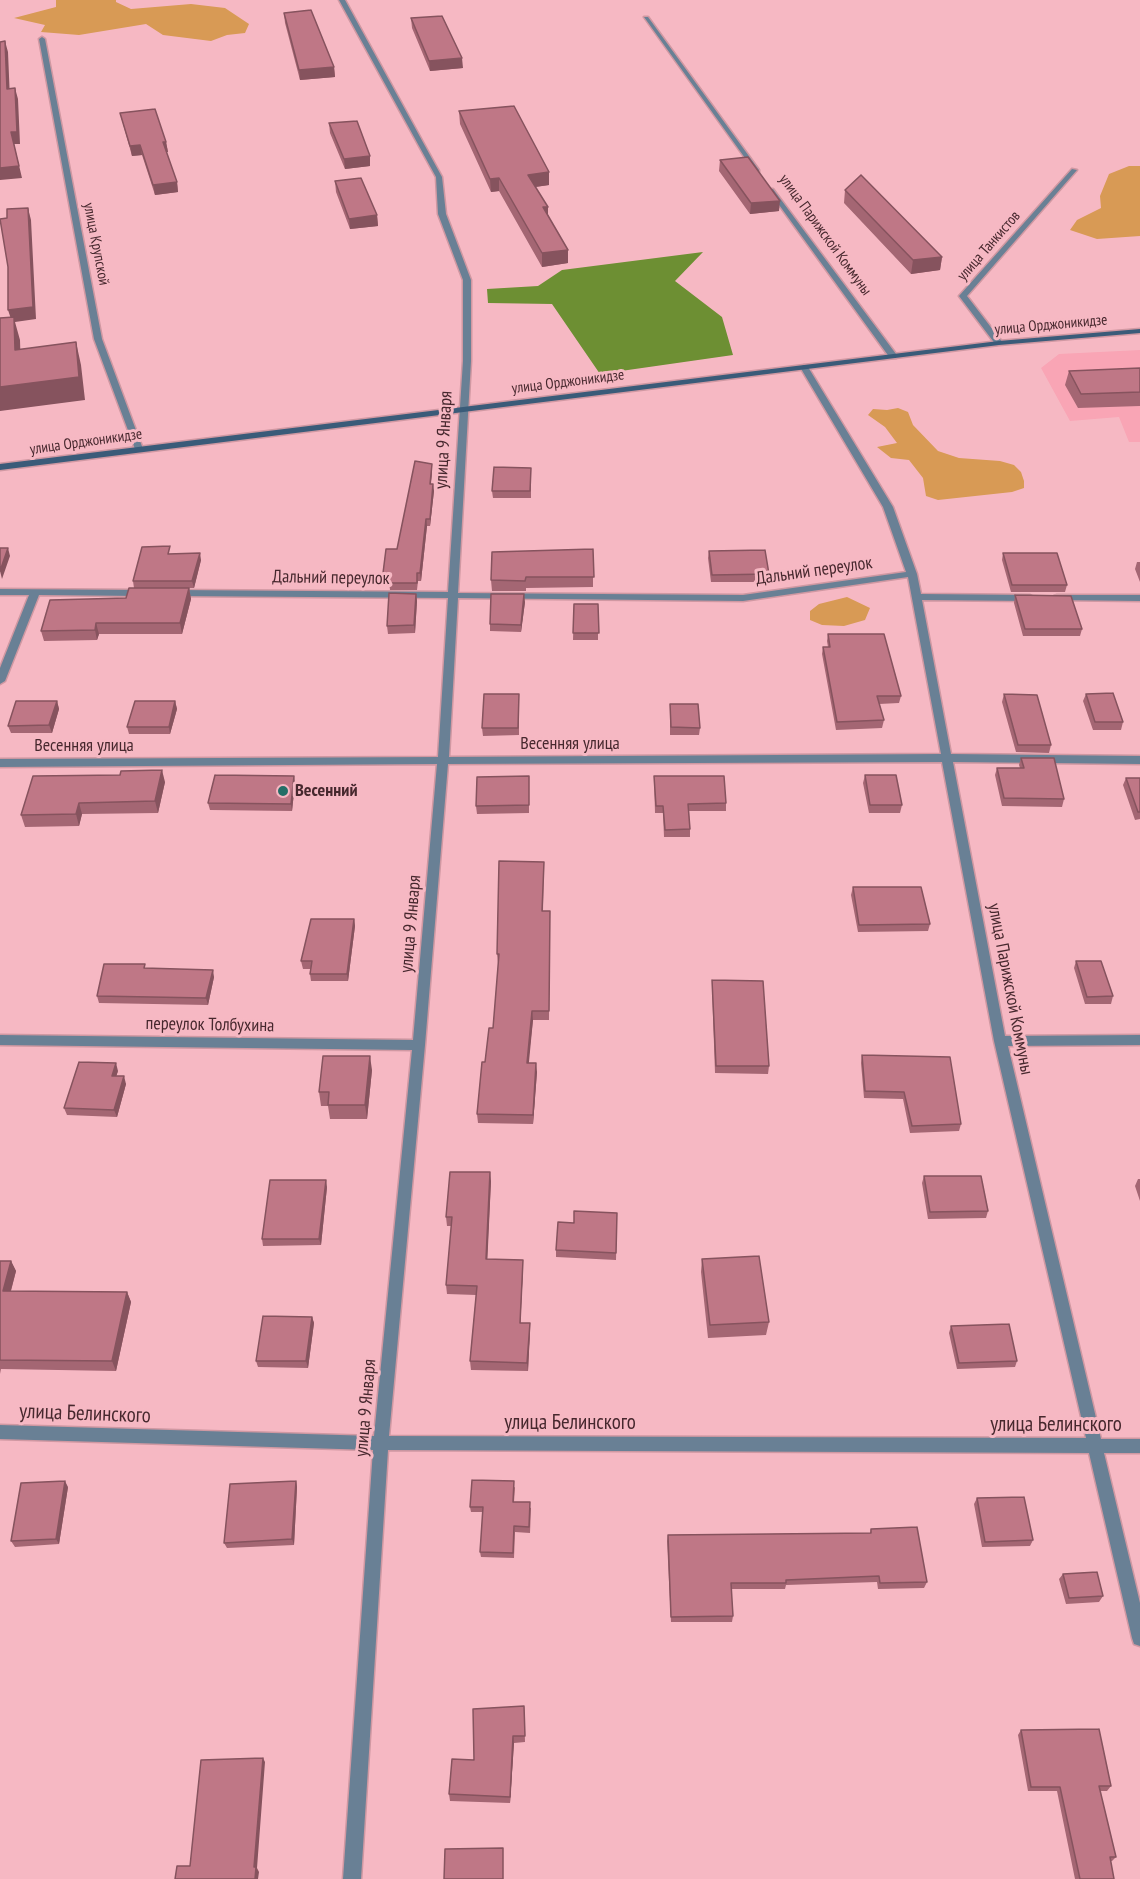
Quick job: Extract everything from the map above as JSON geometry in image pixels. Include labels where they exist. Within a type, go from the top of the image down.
[{"type":"main road","name":"улица Орджоникидзе","points":[[0,467],[999,343],[1140,331]]},
{"type":"street","name":"улица 9 Января","points":[[342,0],[439,177],[442,213],[466,280],[467,361],[462,408],[454,596],[443,761],[419,1045],[381,1443],[352,1879]]},
{"type":"street","name":"улица Парижской Коммуны","points":[[646,18],[893,356]]},
{"type":"street","name":"улица Крупской","points":[[42,39],[98,339],[139,448]]},
{"type":"street","name":"улица Танкистов","points":[[999,343],[963,296],[1074,170]]},
{"type":"street","name":"улица Парижской Коммуны","points":[[804,367],[888,507],[912,574],[949,758],[1000,1041],[1140,1638]]},
{"type":"street","name":"Дальний переулок","points":[[167,593],[743,598],[912,574]]},
{"type":"street","points":[[0,592],[155,593]]},
{"type":"street","points":[[0,681],[35,592]]},
{"type":"street","points":[[918,597],[1140,598]]},
{"type":"street","name":"Весенняя улица","points":[[0,763],[949,758],[1140,760]]},
{"type":"street","name":"переулок Толбухина","points":[[0,1040],[419,1045]]},
{"type":"street","points":[[1000,1041],[1140,1040]]},
{"type":"street","name":"улица Белинского","points":[[0,1432],[381,1443],[1140,1446]]},
{"type":"shaded area","points":[[56,0],[116,0],[131,9],[191,4],[225,8],[249,24],[245,33],[227,35],[211,41],[163,35],[146,24],[79,35],[41,32],[45,25],[14,18],[56,7]]},
{"type":"shaded area","points":[[1129,166],[1140,166],[1140,236],[1097,239],[1070,230],[1077,220],[1101,208],[1100,196],[1109,174]]},
{"type":"shaded area","points":[[703,252],[675,281],[722,317],[733,355],[600,374],[552,304],[488,303],[487,289],[538,286],[562,270]]},
{"type":"shaded area","points":[[1140,350],[1140,442],[1129,442],[1119,417],[1070,421],[1041,368],[1059,354]]},
{"type":"shaded area","points":[[898,408],[908,412],[913,425],[938,451],[959,458],[1000,461],[1014,465],[1021,472],[1024,488],[1012,492],[938,500],[926,496],[923,478],[909,460],[891,458],[877,447],[897,443],[885,427],[868,415],[873,409]]},
{"type":"shaded area","points":[[847,597],[870,608],[865,620],[844,626],[822,625],[810,620],[810,611],[819,604]]},
{"type":"building","points":[[311,10],[334,67],[299,70],[284,13]]},
{"type":"building","points":[[442,16],[462,58],[429,61],[411,18]]},
{"type":"building","points":[[5,41],[7,89],[15,88],[17,132],[11,132],[19,166],[0,168],[0,42]]},
{"type":"building","points":[[514,106],[549,172],[528,175],[548,207],[543,207],[568,250],[542,253],[499,178],[490,179],[459,111]]},
{"type":"building","points":[[155,109],[166,142],[163,142],[177,182],[153,185],[140,145],[130,146],[120,113]]},
{"type":"building","points":[[357,121],[370,156],[344,159],[329,123]]},
{"type":"building","points":[[748,157],[780,201],[751,203],[720,160]]},
{"type":"building","points":[[861,175],[942,257],[913,260],[845,190]]},
{"type":"building","points":[[361,178],[377,215],[349,219],[335,181]]},
{"type":"building","points":[[28,208],[33,307],[8,310],[8,267],[0,219],[7,218],[7,209]]},
{"type":"building","points":[[14,317],[15,350],[76,342],[79,377],[0,387],[0,318]]},
{"type":"building","points":[[1140,368],[1140,392],[1081,394],[1069,371]]},
{"type":"building","points":[[415,461],[432,464],[430,484],[433,484],[430,519],[426,519],[420,573],[417,573],[417,583],[389,583],[390,573],[383,573],[386,549],[397,549]]},
{"type":"building","points":[[494,467],[531,468],[530,491],[492,491]]},
{"type":"building","points":[[170,546],[168,554],[200,553],[192,581],[133,581],[142,547]]},
{"type":"building","points":[[0,548],[8,548],[0,571]]},
{"type":"building","points":[[593,549],[594,577],[526,577],[525,581],[491,580],[492,552]]},
{"type":"building","points":[[765,550],[769,574],[712,575],[709,551]]},
{"type":"building","points":[[1003,553],[1057,553],[1067,585],[1012,585]]},
{"type":"building","points":[[129,588],[189,588],[180,623],[96,623],[95,630],[41,631],[50,600],[126,598]]},
{"type":"building","points":[[389,593],[416,594],[414,625],[387,626]]},
{"type":"building","points":[[491,594],[524,594],[521,625],[490,624]]},
{"type":"building","points":[[1015,595],[1071,596],[1082,629],[1025,629]]},
{"type":"building","points":[[574,604],[598,604],[599,633],[573,633]]},
{"type":"building","points":[[828,634],[884,634],[901,696],[877,696],[884,720],[837,722],[823,647],[830,647]]},
{"type":"building","points":[[1113,693],[1123,722],[1095,722],[1086,694]]},
{"type":"building","points":[[484,694],[519,694],[518,728],[482,728]]},
{"type":"building","points":[[1004,694],[1037,695],[1051,745],[1018,745]]},
{"type":"building","points":[[16,701],[57,701],[49,725],[8,726]]},
{"type":"building","points":[[135,701],[175,701],[169,727],[127,727]]},
{"type":"building","points":[[670,704],[698,704],[700,728],[671,727]]},
{"type":"building","points":[[1021,758],[1054,758],[1064,799],[1004,798],[997,768],[1024,768]]},
{"type":"building","points":[[162,770],[155,801],[79,803],[76,814],[21,815],[33,776],[120,775],[121,771]]},
{"type":"building","points":[[215,775],[294,776],[291,804],[208,803]]},
{"type":"building","points":[[865,775],[896,775],[902,805],[870,805]]},
{"type":"building","points":[[529,776],[529,805],[476,806],[477,777]]},
{"type":"building","points":[[654,776],[724,776],[726,803],[688,804],[690,829],[665,830],[663,806],[656,806]]},
{"type":"building","points":[[1126,778],[1140,778],[1140,812],[1138,812]]},
{"type":"building","points":[[499,861],[544,862],[542,911],[550,911],[549,1011],[532,1011],[527,1063],[536,1063],[533,1115],[477,1114],[482,1062],[485,1062],[489,1028],[493,1028],[499,954],[497,954]]},
{"type":"building","points":[[853,887],[921,887],[930,924],[859,925]]},
{"type":"building","points":[[311,919],[354,919],[347,974],[310,974],[312,961],[301,961]]},
{"type":"building","points":[[1076,961],[1101,961],[1113,996],[1087,997]]},
{"type":"building","points":[[104,964],[145,964],[144,968],[213,970],[206,998],[97,996]]},
{"type":"building","points":[[712,980],[763,981],[769,1066],[716,1066]]},
{"type":"building","points":[[862,1055],[950,1057],[961,1124],[912,1126],[904,1092],[865,1091]]},
{"type":"building","points":[[323,1056],[370,1056],[365,1105],[328,1105],[329,1092],[319,1092]]},
{"type":"building","points":[[79,1062],[116,1063],[112,1076],[124,1076],[114,1110],[64,1108]]},
{"type":"building","points":[[450,1172],[490,1172],[486,1259],[523,1260],[520,1323],[530,1323],[527,1363],[470,1361],[477,1286],[446,1285],[452,1217],[446,1217]]},
{"type":"building","points":[[924,1176],[981,1176],[988,1211],[930,1212]]},
{"type":"building","points":[[270,1180],[326,1180],[319,1239],[262,1239]]},
{"type":"building","points":[[574,1211],[617,1213],[616,1253],[556,1250],[558,1222],[574,1223]]},
{"type":"building","points":[[759,1256],[769,1322],[710,1325],[702,1259]]},
{"type":"building","points":[[0,1261],[11,1261],[3,1291],[127,1292],[112,1361],[0,1360]]},
{"type":"building","points":[[263,1316],[312,1317],[306,1361],[256,1361]]},
{"type":"building","points":[[1009,1324],[1017,1361],[959,1363],[951,1326]]},
{"type":"building","points":[[472,1480],[514,1481],[513,1502],[530,1502],[529,1527],[514,1526],[513,1553],[480,1552],[483,1507],[470,1507]]},
{"type":"building","points":[[65,1481],[56,1539],[11,1541],[21,1483]]},
{"type":"building","points":[[296,1481],[292,1539],[224,1543],[230,1484]]},
{"type":"building","points":[[1024,1497],[1033,1540],[985,1542],[977,1498]]},
{"type":"building","points":[[917,1527],[927,1582],[880,1583],[879,1576],[786,1580],[786,1583],[731,1583],[733,1616],[671,1617],[668,1535],[871,1533],[871,1529]]},
{"type":"building","points":[[1097,1572],[1103,1596],[1069,1598],[1063,1574]]},
{"type":"building","points":[[524,1706],[525,1736],[513,1736],[510,1797],[449,1794],[452,1759],[474,1760],[473,1709]]},
{"type":"building","points":[[1099,1729],[1111,1786],[1099,1786],[1116,1857],[1110,1857],[1114,1879],[1080,1879],[1060,1787],[1031,1787],[1021,1730]]},
{"type":"building","points":[[263,1758],[255,1879],[175,1879],[177,1866],[190,1866],[201,1760]]},
{"type":"building","points":[[503,1848],[503,1879],[444,1879],[445,1849]]},
{"type":"place","name":"Весенний","points":[[283,791]]}]
